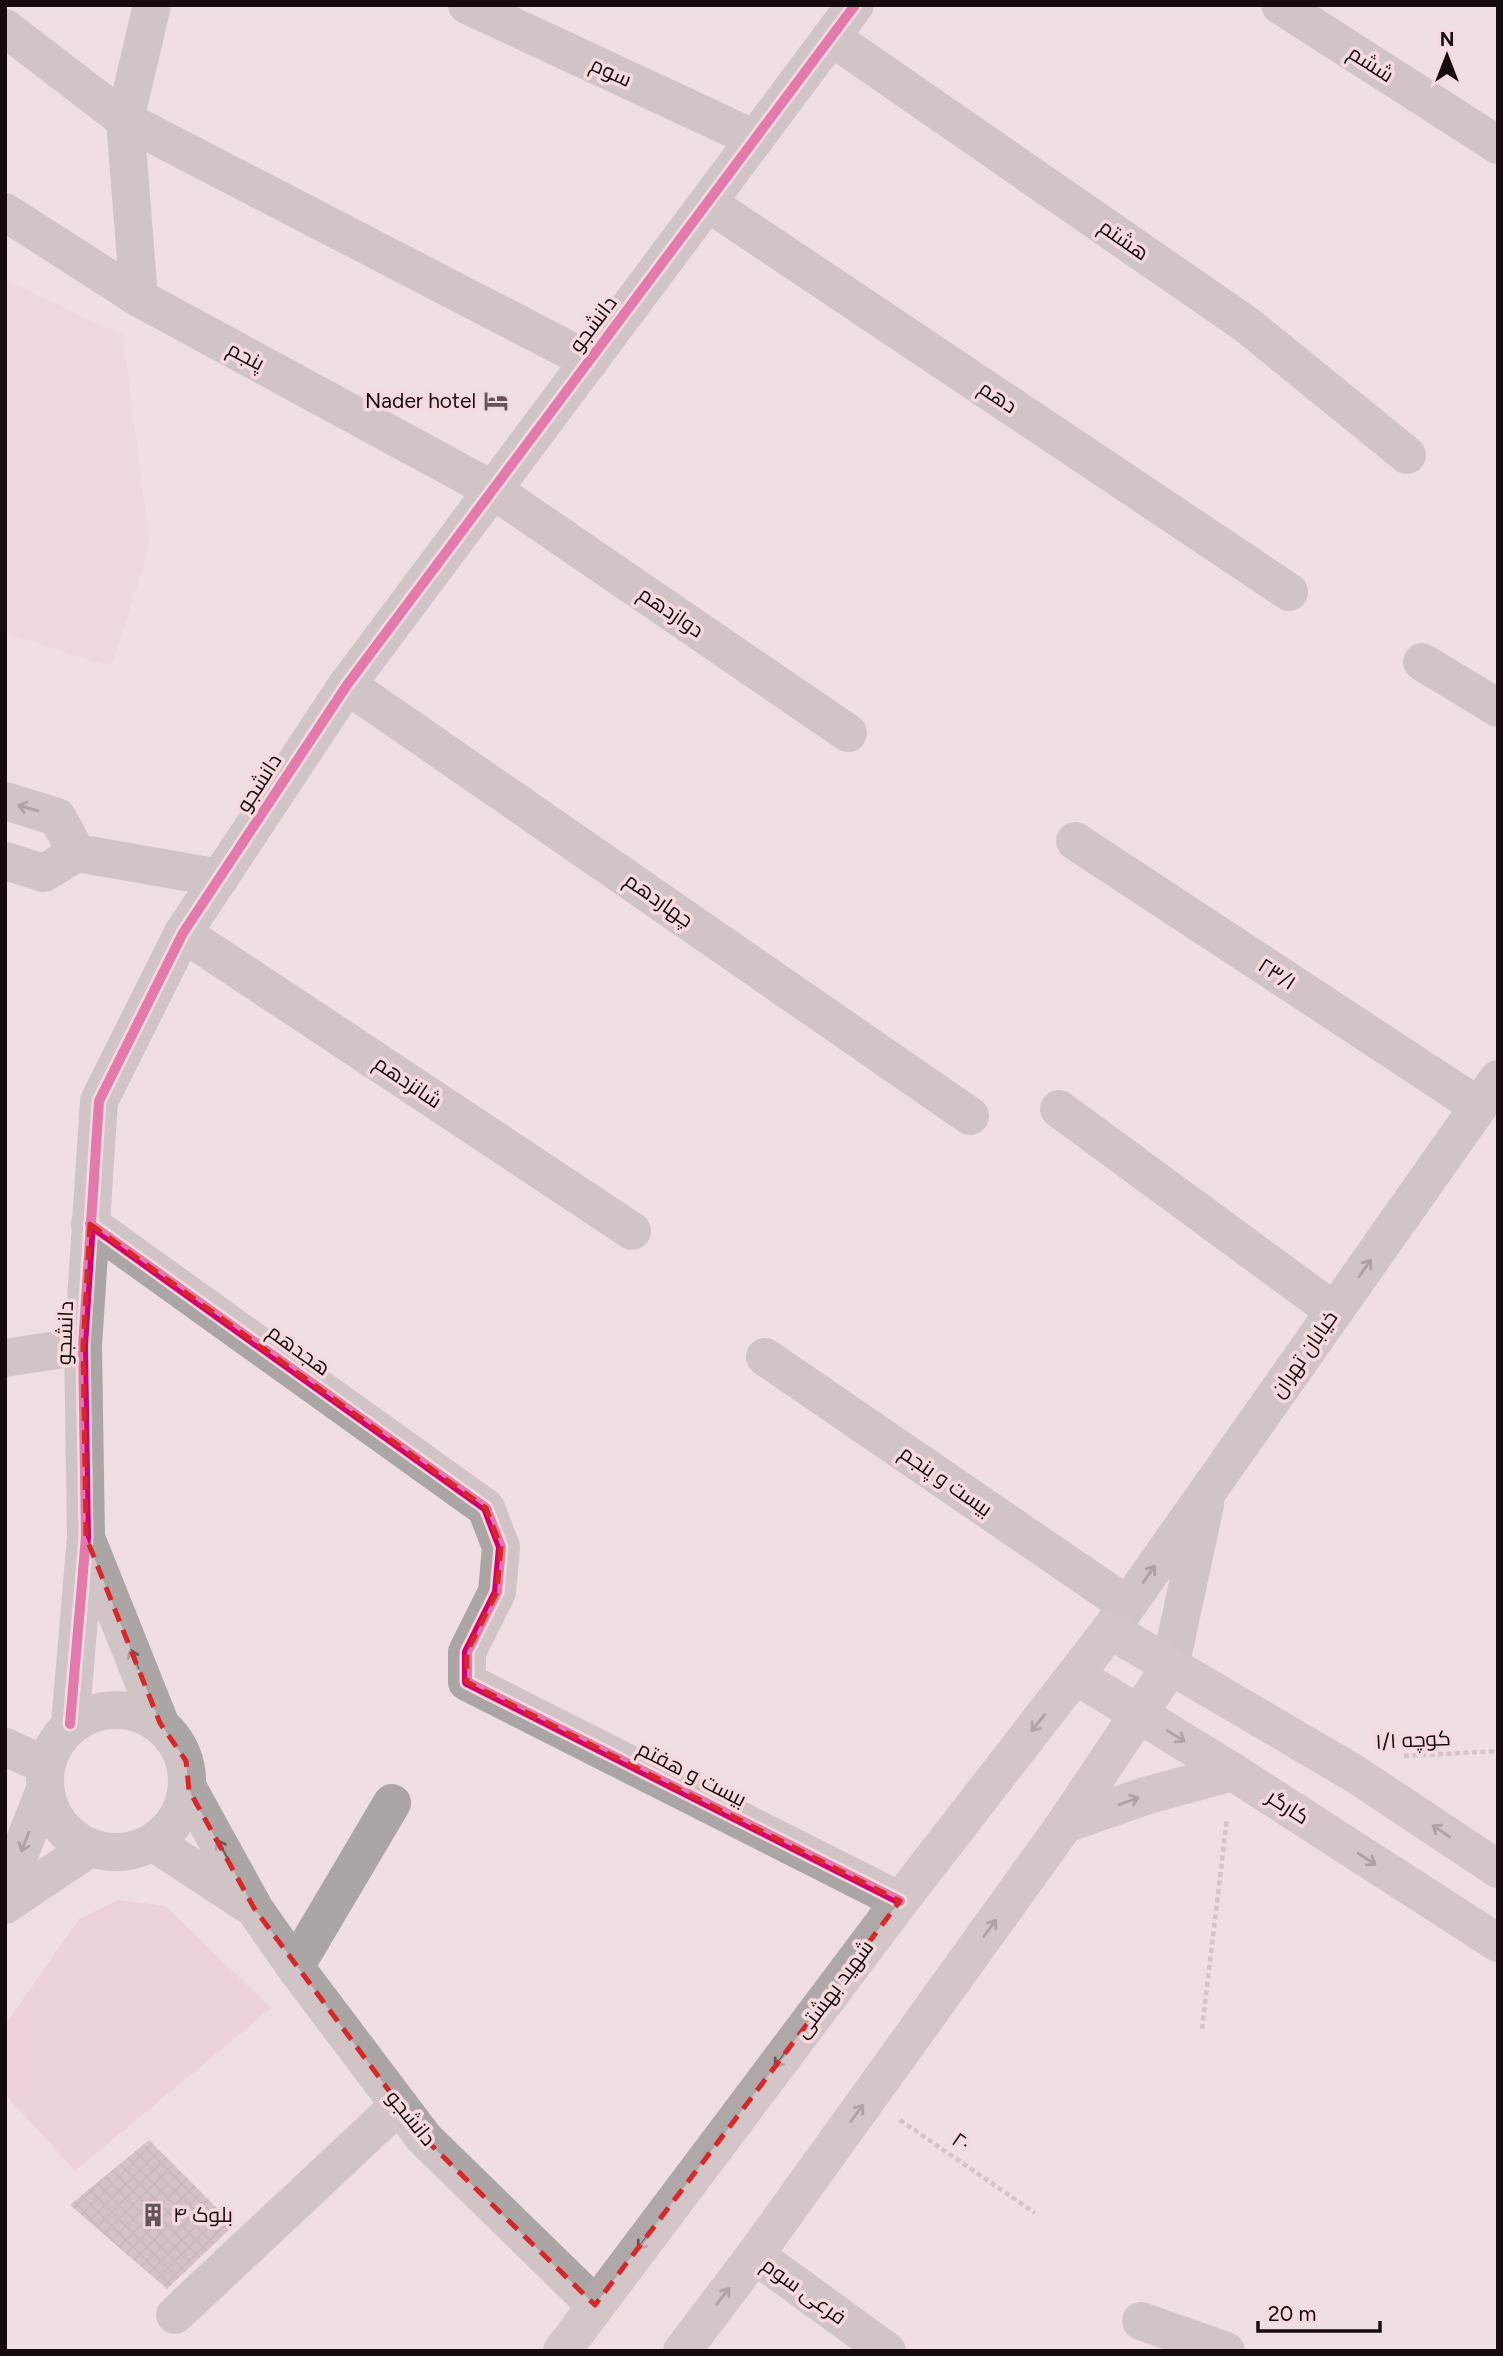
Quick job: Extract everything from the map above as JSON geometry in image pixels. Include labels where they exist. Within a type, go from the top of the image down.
[{"type":"main road","name":"خیابان تهران","points":[[1118,1618],[1488,1093]]},
{"type":"main road","points":[[682,2351],[755,2255],[1065,1825],[1170,1667],[1208,1490]]},
{"type":"main road","points":[[1118,1618],[1170,1667],[1355,1774],[1498,1869]]},
{"type":"main road","name":"شهید بهشتی","points":[[562,2351],[900,1901],[1118,1618]]},
{"type":"main road","name":"کارگر","points":[[1075,1675],[1140,1713],[1498,1943]]},
{"type":"main road","points":[[1065,1825],[1145,1796],[1233,1772]]},
{"type":"street","points":[[139,298],[125,120],[152,5]]},
{"type":"street","name":"سوم","points":[[467,5],[755,139]]},
{"type":"street","name":"دانشجو","points":[[70,1724],[86,1537],[83,1346],[99,1101],[183,933],[347,685],[855,5]]},
{"type":"street","name":"ششم","points":[[1280,5],[1498,145]]},
{"type":"street","points":[[5,28],[125,120],[590,361]]},
{"type":"street","name":"هشتم","points":[[831,37],[1247,325],[1406,455]]},
{"type":"street","name":"دهم","points":[[708,203],[1289,592]]},
{"type":"street","name":"پنجم","points":[[5,212],[139,298],[493,490]]},
{"type":"street","name":"دوازدهم","points":[[493,490],[848,733]]},
{"type":"street","points":[[1422,662],[1498,709]]},
{"type":"street","name":"چهاردهم","points":[[347,685],[970,1116]]},
{"type":"street","points":[[5,802],[57,817],[77,853]]},
{"type":"street","name":"۲۳/۱","points":[[1075,841],[1488,1093]]},
{"type":"street","points":[[5,862],[44,873],[77,853],[220,878]]},
{"type":"street","name":"شانزدهم","points":[[183,933],[632,1231]]},
{"type":"street","points":[[1059,1110],[1334,1311]]},
{"type":"street","name":"هجدهم","points":[[90,1224],[486,1508],[501,1546],[498,1592],[467,1652],[467,1682]]},
{"type":"street","points":[[5,1358],[83,1346]]},
{"type":"street","name":"بیست و پنجم","points":[[765,1357],[1118,1618]]},
{"type":"street","name":"دانشجو","points":[[86,1537],[160,1723]]},
{"type":"street","name":"بیست و هفتم","points":[[467,1682],[900,1901]]},
{"type":"street","points":[[5,1748],[45,1778],[54,1817],[71,1837],[90,1848],[120,1852],[153,1842],[171,1827],[189,1790],[186,1761],[176,1740],[160,1723],[139,1712],[108,1709],[70,1724],[54,1742],[45,1778],[5,1891]]},
{"type":"street","name":"دانشجو","points":[[189,1790],[254,1908],[424,2138],[595,2305]]},
{"type":"street","points":[[295,1966],[391,1803]]},
{"type":"street","name":"دانشجو","points":[[153,1842],[254,1908]]},
{"type":"street","points":[[5,1905],[90,1848]]},
{"type":"street","points":[[175,2315],[399,2105]]},
{"type":"street","name":"فرعی سوم","points":[[755,2255],[887,2351]]},
{"type":"street","points":[[1141,2321],[1226,2351]]},
{"type":"path","points":[[1202,2029],[1233,1772]]},
{"type":"highlighted area","points":[[90,1224],[486,1508],[501,1547],[497,1592],[467,1652],[467,1682],[900,1901],[595,2305],[424,2138],[254,1908],[189,1790],[186,1761],[160,1723],[86,1537],[83,1346]]},
{"type":"shaded area","points":[[5,280],[123,335],[150,546],[111,667],[5,633]]},
{"type":"shaded area","points":[[118,1900],[166,1906],[271,2008],[75,2171],[5,2094],[5,2025],[79,1919]]},
{"type":"building","name":"بلوک ۴","points":[[149,2140],[234,2225],[167,2289],[70,2205]]},
{"type":"cycle path","points":[[70,1724],[86,1537],[83,1346],[99,1101],[183,933],[347,685],[855,5]]},
{"type":"cycle path","points":[[90,1224],[486,1508],[501,1547],[497,1592],[467,1652],[467,1682],[900,1901]]},
{"type":"place","name":"Nader hotel","points":[[496,401]]},
{"type":"place","name":"بلوک ۴","points":[[153,2215]]}]
